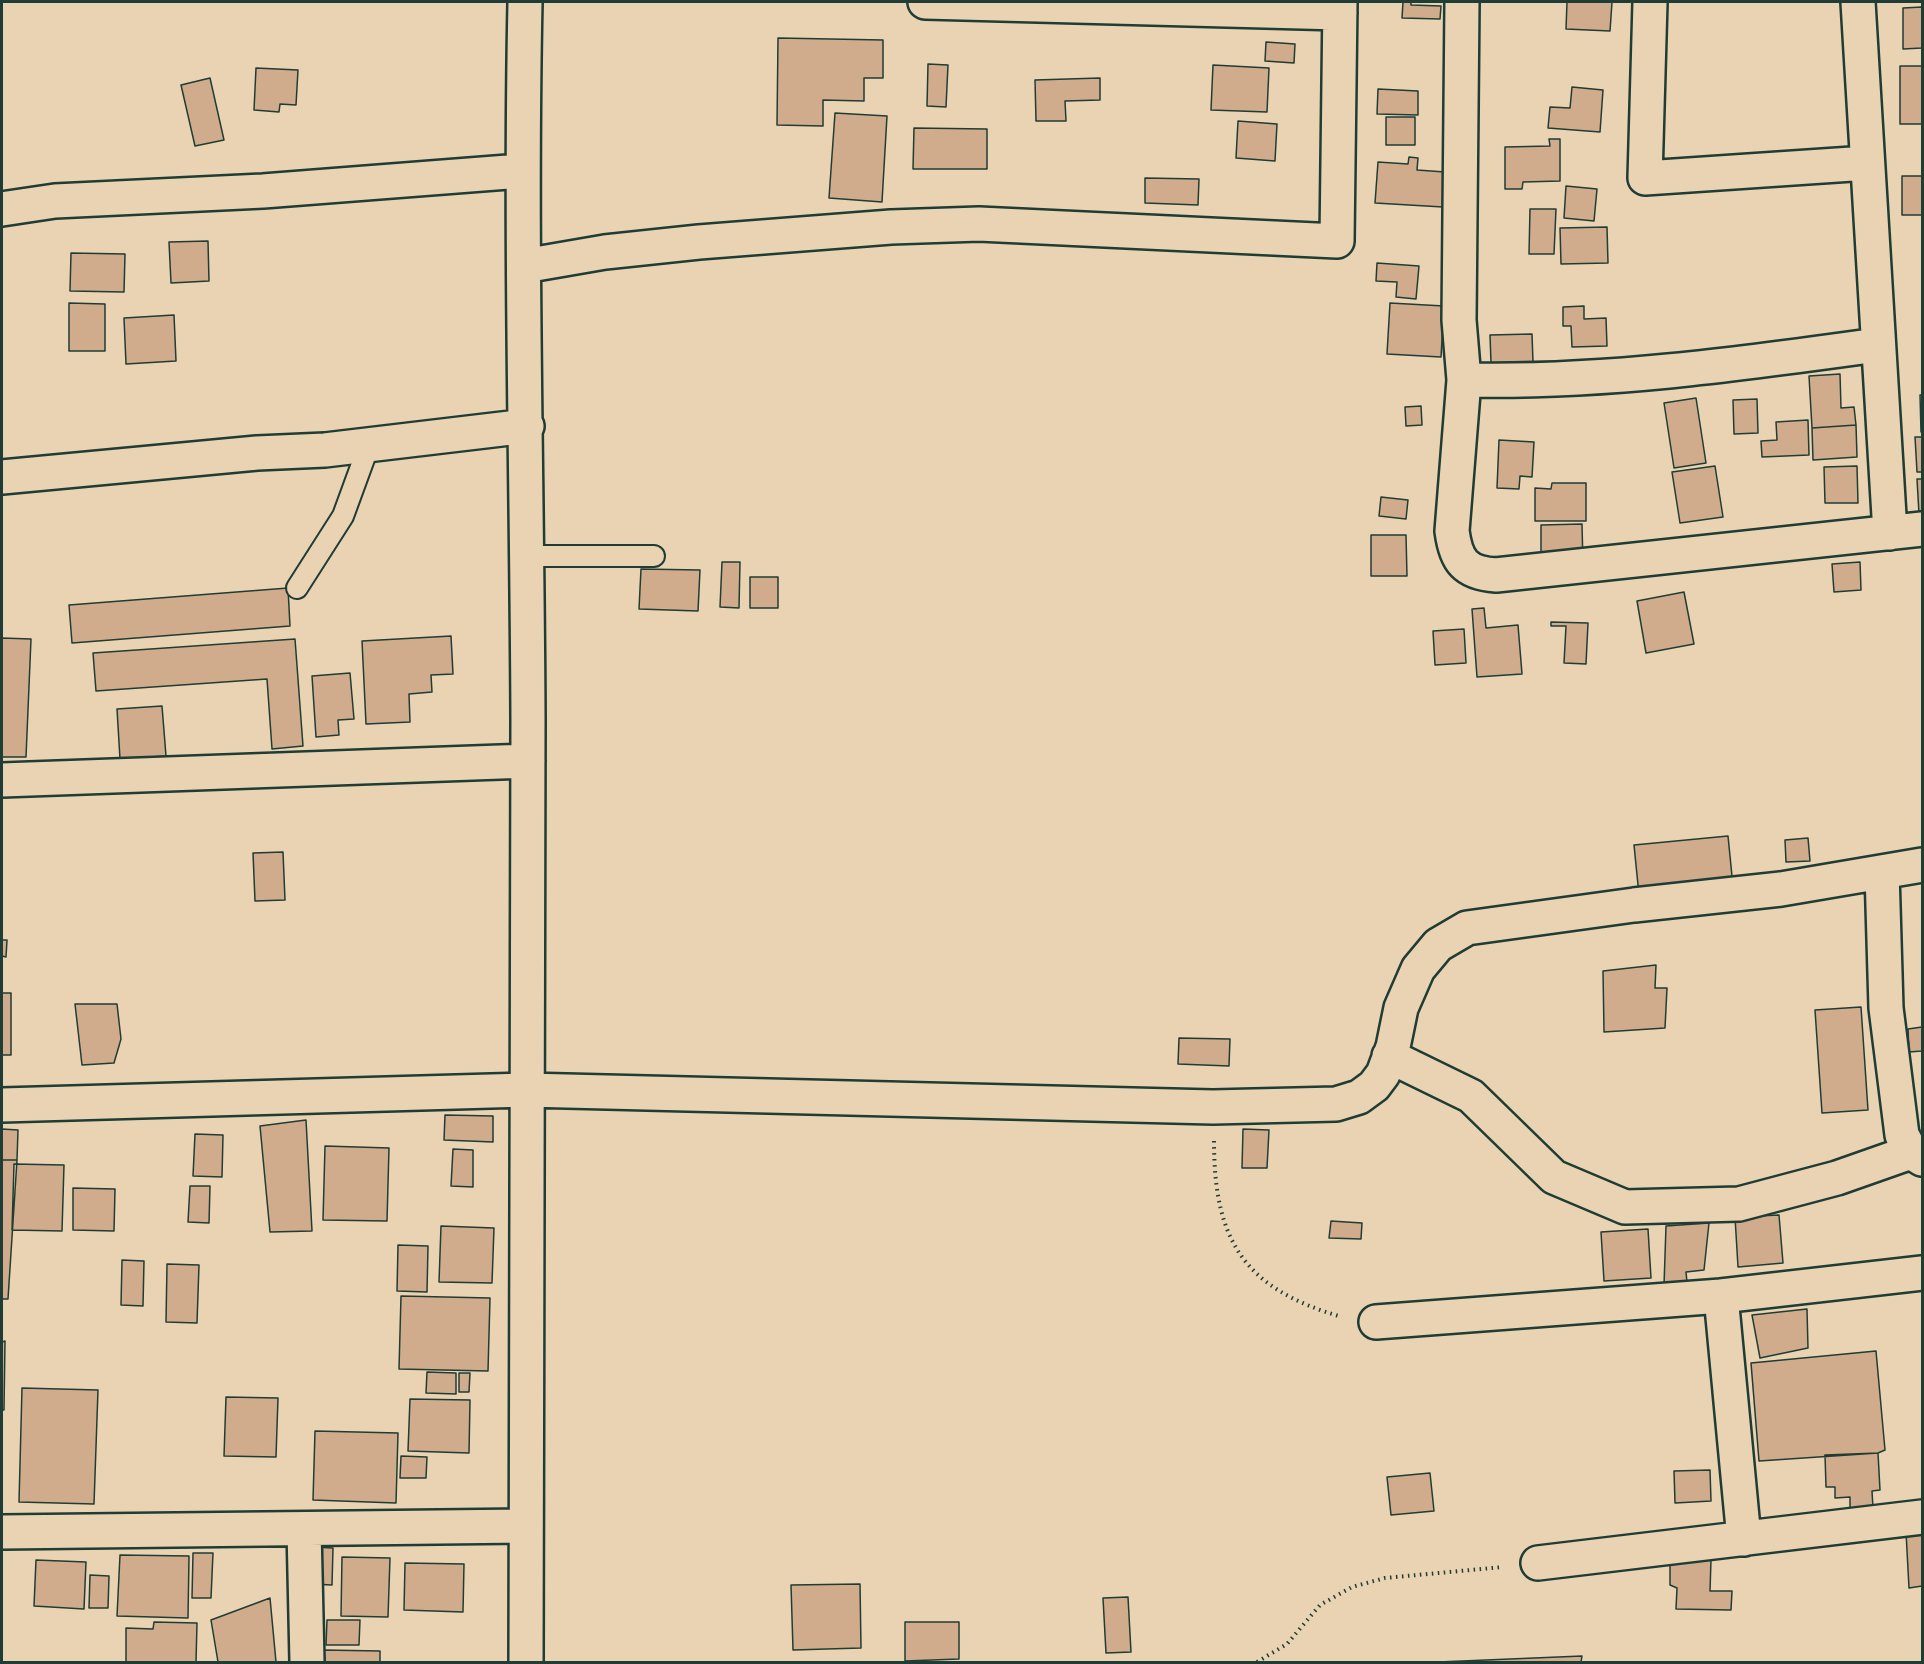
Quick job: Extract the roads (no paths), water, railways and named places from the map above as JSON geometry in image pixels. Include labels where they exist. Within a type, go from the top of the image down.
[{"type":"street","points":[[525,2],[522,171],[528,556],[526,1662]]},
{"type":"street","points":[[524,266],[605,252],[699,242],[902,226],[979,224],[1337,241],[1340,7],[925,2]]},
{"type":"street","points":[[1462,2],[1459,320],[1464,380],[1452,531],[1455,552],[1464,565],[1481,574],[1517,574],[1923,529]]},
{"type":"street","points":[[1650,2],[1645,178],[1867,163]]},
{"type":"street","points":[[1858,2],[1890,533]]},
{"type":"street","points":[[2,209],[55,201],[275,190],[522,171]]},
{"type":"street","points":[[1464,380],[1541,381],[1638,375],[1877,345]]},
{"type":"street","points":[[2,477],[369,445],[527,426]]},
{"type":"street","points":[[2,780],[528,761]]},
{"type":"street","points":[[2,1105],[526,1090],[1213,1107],[1294,1107],[1347,1101],[1359,1097],[1374,1086],[1383,1074],[1401,1008],[1418,969],[1438,945],[1467,928],[1634,905],[1780,889],[1923,865]]},
{"type":"street","points":[[1389,1056],[1471,1096],[1554,1177],[1625,1207],[1739,1204],[1917,1155],[1902,1135],[1886,1008],[1882,873]]},
{"type":"street","points":[[1376,1322],[1721,1296],[1923,1274]]},
{"type":"street","points":[[1721,1296],[1744,1539]]},
{"type":"street","points":[[1538,1563],[1923,1517]]},
{"type":"street","points":[[2,1532],[526,1526]]},
{"type":"street","points":[[304,1529],[307,1662]]},
{"type":"lane","points":[[297,588],[343,516],[369,445]]},
{"type":"lane","points":[[528,556],[654,556]]}]
